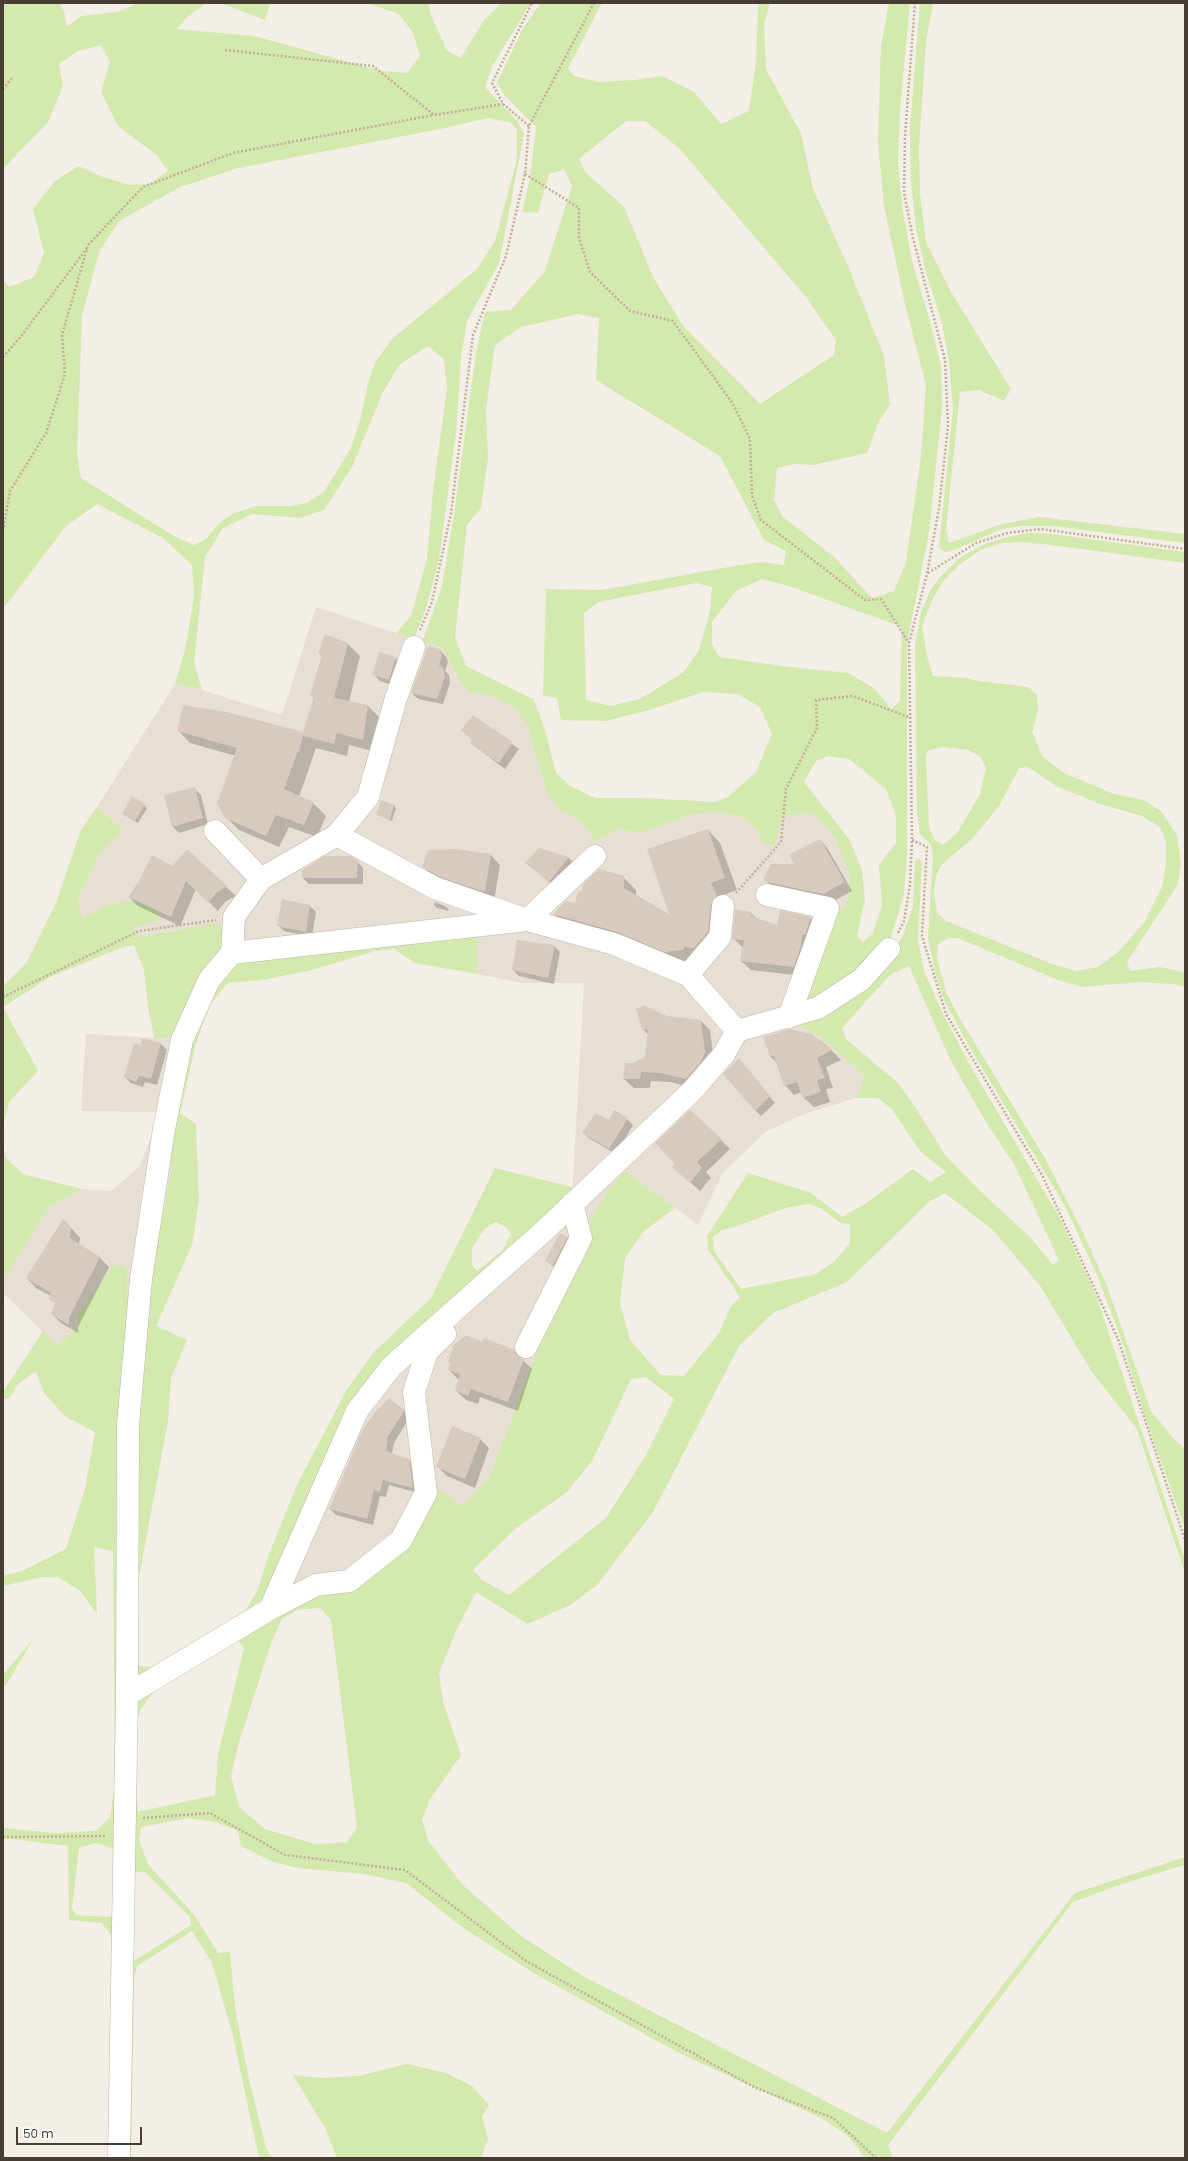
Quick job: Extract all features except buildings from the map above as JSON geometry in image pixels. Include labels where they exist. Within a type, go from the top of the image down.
[{"type":"street","points":[[119,2158],[127,1695],[128,1425],[140,1279],[164,1129],[182,1040],[209,980],[232,953],[234,917],[261,879],[337,835],[368,797],[396,698],[414,647]]},
{"type":"street","points":[[215,831],[261,879]]},
{"type":"street","points":[[337,835],[435,888],[527,920],[614,944],[688,975],[737,1031]]},
{"type":"street","points":[[232,953],[527,920],[595,856]]},
{"type":"street","points":[[767,895],[828,908],[788,1017]]},
{"type":"street","points":[[688,975],[720,937],[723,906]]},
{"type":"street","points":[[127,1695],[270,1609],[316,1585],[349,1582],[401,1540],[426,1493],[414,1392],[427,1352],[545,1230],[692,1092],[724,1054],[737,1031],[818,1008],[861,980],[889,950]]},
{"type":"street","points":[[526,1347],[580,1238],[572,1204]]},
{"type":"street","points":[[270,1609],[357,1411],[391,1367],[545,1230]]},
{"type":"path","points":[[529,126],[504,104],[492,83],[532,3]]},
{"type":"path","points":[[414,647],[432,602],[451,513],[473,334],[506,256],[525,174],[529,126],[594,3]]},
{"type":"path","points":[[889,950],[904,921],[910,885],[912,840],[909,643],[927,574],[939,508],[948,425],[945,360],[913,238],[904,193],[905,136],[915,3]]},
{"type":"path","points":[[225,50],[373,66],[434,115]]},
{"type":"path","points":[[3,89],[13,77]]},
{"type":"path","points":[[3,357],[22,335],[88,245],[143,187],[233,153],[434,115],[504,104]]},
{"type":"path","points":[[525,174],[578,208],[579,238],[590,272],[630,311],[673,320],[733,404],[750,439],[752,496],[761,520],[865,600],[881,599],[909,643]]},
{"type":"path","points":[[3,531],[10,491],[46,433],[65,374],[62,335],[88,245]]},
{"type":"path","points":[[927,574],[976,543],[1007,533],[1040,529],[1185,549]]},
{"type":"path","points":[[723,906],[781,842],[786,789],[817,728],[816,700],[853,696],[911,718]]},
{"type":"path","points":[[912,840],[927,847],[922,936],[946,1014],[1042,1175],[1118,1339],[1185,1540]]},
{"type":"path","points":[[3,997],[139,931],[234,917]]},
{"type":"path","points":[[3,1837],[125,1828],[210,1813],[285,1855],[405,1870],[526,1961],[754,2087],[833,2118],[876,2158]]},
{"type":"shaded area","points":[[316,607],[414,639],[423,640],[443,648],[461,683],[471,693],[490,695],[515,708],[528,727],[546,790],[558,808],[581,822],[595,842],[618,829],[640,833],[691,815],[718,812],[742,817],[756,828],[762,842],[774,846],[784,816],[809,813],[817,817],[835,838],[850,877],[847,904],[837,912],[790,1020],[822,1038],[865,1077],[856,1098],[807,1113],[765,1132],[722,1174],[698,1225],[625,1171],[609,1188],[587,1226],[534,1357],[489,1478],[462,1507],[437,1489],[426,1518],[403,1545],[271,1613],[371,1383],[572,1196],[584,983],[522,983],[477,974],[477,933],[378,944],[216,979],[189,1043],[169,1146],[172,1169],[143,1309],[131,1322],[127,1291],[127,1266],[78,1326],[57,1346],[3,1293],[3,1280],[50,1206],[82,1189],[111,1191],[140,1166],[160,1112],[81,1111],[86,1034],[154,1038],[148,1007],[187,928],[139,937],[132,928],[121,902],[110,904],[82,918],[78,899],[99,853],[124,831],[97,807],[175,684],[202,690],[282,715]]},
{"type":"green space","points":[[3,3],[59,3],[64,11],[67,27],[81,16],[118,12],[139,3],[207,3],[187,17],[176,29],[254,36],[381,71],[407,73],[420,56],[413,33],[399,14],[367,3],[429,3],[430,13],[447,51],[461,58],[484,20],[502,3],[531,3],[492,66],[485,87],[517,121],[524,134],[499,263],[467,321],[461,357],[456,432],[439,560],[426,608],[414,639],[396,633],[411,616],[427,559],[433,491],[447,388],[444,359],[428,346],[399,365],[382,394],[353,465],[324,510],[300,518],[252,514],[223,528],[205,557],[194,663],[202,690],[175,684],[186,646],[194,596],[192,565],[163,538],[97,504],[66,526],[3,609],[3,279],[9,287],[34,277],[44,253],[33,209],[54,182],[78,166],[103,177],[130,185],[149,184],[168,171],[158,156],[118,126],[101,92],[110,62],[101,45],[78,51],[59,64],[63,86],[48,122],[3,169]],"holes":[[[488,118],[510,122],[517,129],[517,159],[495,241],[477,269],[392,339],[376,361],[369,379],[361,417],[351,448],[324,492],[307,503],[289,506],[256,506],[232,514],[218,524],[206,539],[194,545],[174,536],[81,478],[77,455],[82,316],[99,252],[119,221],[180,187],[238,168],[440,129]]]},
{"type":"green space","points":[[221,3],[270,3],[265,20]]},
{"type":"green space","points":[[541,3],[602,3],[568,68],[574,76],[600,82],[634,80],[662,76],[694,92],[721,124],[749,111],[756,61],[759,3],[770,3],[764,23],[766,69],[801,134],[813,189],[848,266],[884,356],[890,405],[879,421],[867,453],[813,465],[794,464],[777,468],[774,500],[783,517],[833,556],[872,598],[894,591],[906,563],[921,456],[926,385],[904,300],[884,206],[878,142],[881,46],[889,3],[910,3],[900,110],[898,161],[902,206],[912,261],[931,325],[941,366],[942,408],[929,532],[907,644],[907,855],[904,894],[890,940],[878,958],[802,1007],[837,912],[847,904],[850,877],[835,838],[817,817],[809,813],[784,816],[774,846],[762,842],[756,828],[742,817],[718,812],[691,815],[640,833],[618,829],[595,842],[581,822],[558,808],[546,790],[528,727],[515,708],[490,695],[471,693],[461,683],[443,648],[423,640],[442,586],[454,515],[476,353],[485,312],[511,310],[545,271],[572,186],[564,169],[549,174],[538,213],[522,212],[530,179],[536,127],[506,97],[497,83],[523,28]],"holes":[[[626,121],[645,121],[679,148],[806,297],[836,340],[834,355],[760,404],[684,327],[654,279],[624,207],[586,173],[579,159]],[[578,314],[599,318],[596,380],[720,456],[764,540],[786,551],[784,565],[763,562],[740,565],[602,590],[546,589],[543,695],[557,698],[561,720],[606,721],[649,710],[703,692],[738,694],[760,707],[772,734],[756,772],[728,797],[715,802],[644,798],[595,798],[569,785],[556,773],[544,726],[533,699],[466,666],[455,637],[467,525],[481,508],[488,458],[486,409],[495,345],[521,327]],[[762,579],[792,587],[902,627],[900,701],[891,709],[874,688],[848,673],[781,666],[719,657],[712,644],[712,622],[736,591]],[[696,583],[712,587],[710,611],[699,650],[684,672],[640,699],[611,706],[586,700],[584,613],[598,602]],[[828,756],[849,759],[886,789],[896,816],[896,843],[879,865],[882,904],[873,933],[863,942],[857,936],[865,900],[862,870],[849,839],[804,782],[816,761]]]},
{"type":"green space","points":[[920,3],[933,3],[926,42],[919,148],[920,194],[926,242],[951,292],[1011,389],[1004,401],[979,390],[960,392],[946,530],[949,543],[1002,524],[1039,517],[1185,534],[1185,543],[1053,526],[1021,526],[1002,529],[954,550],[945,552],[939,548],[953,409],[949,362],[942,323],[925,269],[916,228],[911,181],[910,127]]},
{"type":"green space","points":[[1028,533],[1052,534],[1185,552],[1185,563],[1052,545],[1022,542],[1002,543],[980,550],[959,565],[944,580],[933,598],[922,626],[927,656],[933,676],[966,678],[1028,687],[1037,695],[1038,711],[1032,732],[1043,757],[1064,773],[1114,794],[1144,800],[1161,811],[1177,835],[1181,864],[1178,884],[1127,962],[1130,971],[1159,967],[1185,972],[1185,987],[1175,984],[1140,982],[1082,987],[1058,980],[958,938],[948,938],[938,944],[937,958],[946,992],[960,1019],[1046,1160],[1081,1228],[1107,1286],[1151,1411],[1173,1438],[1185,1449],[1185,1529],[1146,1419],[1122,1341],[1097,1275],[1065,1206],[966,1041],[944,1000],[935,972],[928,937],[933,857],[931,845],[920,834],[917,813],[915,645],[921,613],[931,589],[941,576],[962,556],[985,544],[1007,537]],"holes":[[[942,747],[968,750],[980,756],[986,768],[980,794],[957,833],[943,845],[935,840],[929,828],[926,758],[927,751]],[[1028,767],[1056,786],[1100,804],[1142,816],[1160,827],[1166,842],[1166,864],[1162,887],[1144,923],[1118,952],[1098,967],[1076,971],[1052,964],[946,921],[937,913],[934,892],[936,876],[941,865],[971,840],[999,806],[1019,768]]]},
{"type":"green space","points":[[97,807],[124,831],[99,854],[78,899],[82,918],[110,904],[121,902],[146,902],[164,918],[133,928],[139,937],[216,923],[227,931],[224,946],[179,1036],[155,1038],[148,1007],[144,970],[134,945],[123,947],[50,977],[3,1007],[3,987],[27,962],[55,905],[81,830]]},
{"type":"green space","points":[[919,858],[922,863],[918,941],[924,971],[943,1014],[971,1067],[1061,1220],[1097,1298],[1185,1560],[1185,1573],[1137,1429],[1092,1372],[1041,1287],[994,1231],[945,1193],[930,1201],[847,1282],[773,1313],[739,1346],[653,1512],[597,1585],[570,1605],[528,1624],[476,1592],[456,1631],[439,1673],[443,1702],[461,1755],[430,1799],[422,1820],[429,1842],[463,1885],[521,1936],[583,1976],[887,2133],[1075,1893],[1185,1857],[1185,1868],[1184,1865],[1116,1886],[1073,1902],[888,2145],[893,2158],[865,2158],[848,2136],[821,2118],[679,2053],[537,1975],[466,1930],[406,1883],[364,1874],[298,1868],[273,1862],[241,1846],[238,1831],[216,1822],[188,1818],[141,1827],[139,1840],[148,1864],[195,1916],[218,1953],[230,1952],[235,2008],[249,2079],[266,2148],[272,2158],[259,2158],[232,2032],[212,1963],[192,1931],[137,1966],[134,1979],[131,2158],[126,2158],[129,1964],[191,1925],[190,1917],[145,1872],[132,1872],[130,1818],[131,1727],[134,1710],[141,1695],[157,1680],[271,1613],[302,1597],[357,1578],[403,1545],[426,1518],[438,1489],[462,1506],[489,1478],[534,1357],[587,1226],[609,1188],[625,1171],[675,1208],[643,1232],[625,1258],[620,1303],[630,1340],[661,1375],[684,1376],[719,1333],[731,1306],[740,1297],[708,1250],[707,1236],[748,1173],[811,1193],[842,1217],[865,1204],[913,1169],[930,1182],[946,1172],[920,1151],[892,1109],[878,1098],[856,1098],[865,1077],[822,1038],[789,1020],[827,1012],[859,990],[884,964],[903,936],[913,906],[915,861]],"holes":[[[909,966],[950,1059],[986,1122],[1014,1164],[1059,1260],[1053,1265],[1029,1236],[980,1191],[945,1155],[898,1083],[847,1040],[842,1028],[890,975]],[[809,1204],[822,1209],[841,1223],[850,1224],[850,1243],[835,1261],[816,1274],[741,1289],[714,1251],[713,1237],[722,1230],[738,1226],[785,1208]],[[646,1377],[674,1399],[646,1455],[606,1518],[509,1595],[482,1580],[473,1570],[516,1528],[567,1492],[592,1461],[631,1379]],[[320,1608],[331,1620],[357,1827],[347,1842],[315,1844],[265,1829],[239,1807],[231,1776],[239,1742],[273,1638],[282,1619],[297,1610]],[[238,1640],[244,1648],[218,1755],[215,1795],[138,1812],[134,1777],[137,1720],[142,1707],[160,1684]]]},
{"type":"green space","points":[[477,932],[477,974],[415,963],[394,949],[375,951],[312,970],[262,980],[228,983],[210,1004],[196,1043],[180,1113],[196,1124],[199,1201],[192,1245],[156,1326],[187,1340],[171,1378],[168,1421],[137,1588],[137,1666],[151,1667],[246,1610],[258,1589],[269,1554],[297,1485],[346,1391],[374,1352],[431,1298],[495,1168],[572,1187],[572,1196],[406,1342],[284,1570],[256,1611],[135,1679],[131,1633],[143,1309],[172,1169],[169,1146],[189,1043],[216,979],[236,961]],"holes":[[[496,1222],[506,1227],[511,1234],[502,1251],[477,1271],[472,1265],[472,1248],[484,1229]]]},
{"type":"green space","points":[[3,1007],[38,1071],[9,1102],[3,1126]]},
{"type":"green space","points":[[3,1146],[6,1158],[23,1174],[82,1189],[50,1206],[3,1280]]},
{"type":"green space","points":[[114,1265],[127,1266],[127,1291],[131,1322],[122,1852],[96,1843],[79,1848],[72,1908],[76,1915],[113,1917],[110,2158],[111,1935],[102,1923],[69,1920],[68,1846],[3,1838],[3,1828],[56,1833],[95,1831],[110,1818],[115,1784],[113,1551],[94,1547],[97,1614],[80,1591],[58,1577],[42,1577],[3,1586],[3,1575],[20,1572],[66,1549],[85,1489],[95,1432],[66,1417],[44,1393],[36,1371],[17,1385],[10,1398],[3,1399],[3,1392],[43,1331],[57,1346],[78,1326],[78,1313]]},
{"type":"green space","points":[[34,1638],[8,1682],[3,1688],[3,1675]]},
{"type":"green space","points":[[407,2064],[446,2073],[472,2086],[489,2105],[482,2117],[488,2139],[481,2158],[337,2158],[325,2128],[293,2075],[324,2078],[359,2076]]}]
